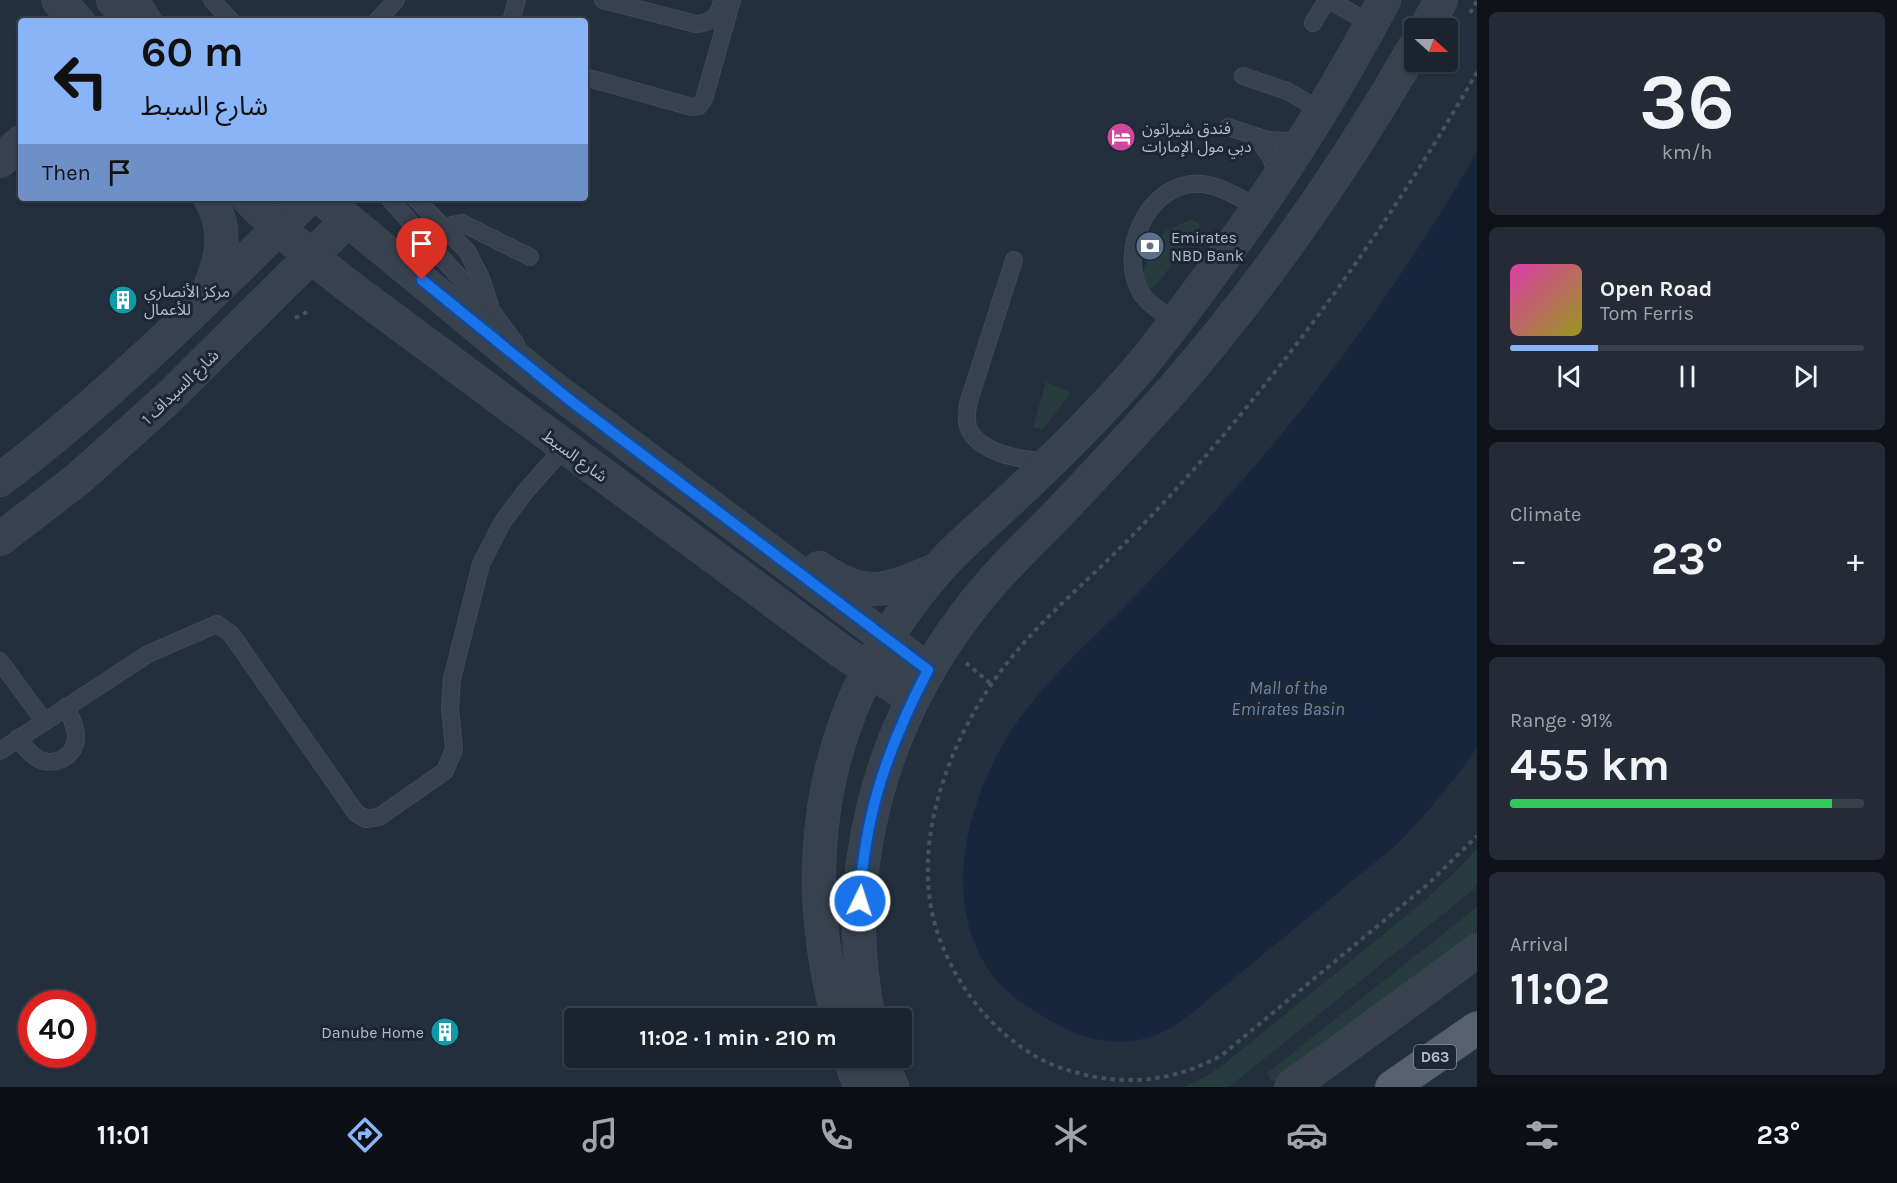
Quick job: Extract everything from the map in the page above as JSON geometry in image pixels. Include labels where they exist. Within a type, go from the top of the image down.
[{"type":"main road","name":"D63","points":[[1392,1087],[1477,1028]]},
{"type":"street","points":[[58,0],[75,18]]},
{"type":"street","points":[[113,0],[129,18]]},
{"type":"street","points":[[1431,18],[1441,0]]},
{"type":"street","points":[[836,1008],[823,955],[819,918],[819,842],[824,804],[842,732],[869,671],[901,616],[937,569],[1052,461],[1128,381],[1176,322],[1279,178],[1322,111],[1377,12]]},
{"type":"street","points":[[868,1008],[861,964],[859,922],[866,838],[874,797],[887,759],[928,670],[967,612],[992,581],[1112,457],[1234,315],[1290,241],[1343,165],[1404,64]]},
{"type":"street","points":[[0,161],[18,145]]},
{"type":"street","points":[[205,300],[220,259],[222,246],[220,219],[211,201]]},
{"type":"street","name":"شارع السبط","points":[[251,201],[310,257],[869,671],[913,699]]},
{"type":"street","points":[[0,480],[84,411],[205,300],[306,201]]},
{"type":"street","points":[[324,201],[542,379],[928,670]]},
{"type":"street","name":"شارع السيداف 1","points":[[0,540],[131,432],[209,360],[347,221]]},
{"type":"street","points":[[750,537],[764,537],[789,547],[844,584],[859,588],[874,590],[894,587],[937,569]]},
{"type":"street","points":[[1291,1087],[1477,951]]},
{"type":"street","points":[[853,1068],[860,1087]]},
{"type":"street","points":[[883,1068],[892,1087]]},
{"type":"lane","points":[[141,0],[152,18]]},
{"type":"lane","points":[[212,0],[228,18]]},
{"type":"lane","points":[[379,18],[396,0]]},
{"type":"lane","points":[[512,18],[517,0]]},
{"type":"lane","points":[[603,0],[696,24],[707,22],[717,15],[722,0]]},
{"type":"lane","points":[[626,0],[725,28]]},
{"type":"lane","points":[[588,78],[692,107],[699,106],[704,99],[732,0]]},
{"type":"lane","points":[[1313,23],[1328,0],[1377,12]]},
{"type":"lane","points":[[1243,76],[1287,92],[1322,111]]},
{"type":"lane","points":[[1228,127],[1257,138],[1279,142],[1302,142]]},
{"type":"lane","points":[[1257,138],[1270,156],[1279,178]]},
{"type":"lane","points":[[1176,322],[1145,299],[1133,275],[1132,258],[1138,230],[1152,206],[1173,188],[1192,183],[1212,185],[1259,208]]},
{"type":"lane","points":[[392,201],[491,310],[542,379]]},
{"type":"lane","points":[[418,201],[472,259],[481,278],[491,310]]},
{"type":"lane","points":[[446,231],[452,225],[462,223],[530,257]]},
{"type":"lane","points":[[1014,260],[968,404],[966,417],[970,431],[978,441],[990,448],[1020,459],[1052,461]]},
{"type":"lane","points":[[0,751],[148,654],[217,624],[231,634],[356,813],[366,819],[379,816],[445,771],[454,749],[450,708],[452,679],[481,564],[502,523],[531,484],[564,447]]},
{"type":"lane","points":[[0,661],[44,721]]},
{"type":"lane","points":[[18,738],[33,756],[41,761],[50,763],[68,756],[74,749],[76,730],[66,706]]},
{"type":"path","points":[[1477,72],[1413,179],[1360,257],[1253,400],[1126,542],[1032,634],[991,684],[962,735],[939,798],[926,864],[934,921],[947,958],[958,980],[972,1000],[1000,1030],[1025,1050],[1068,1072],[1092,1079],[1137,1084],[1160,1082],[1182,1076],[1222,1055],[1427,885],[1477,836]]},
{"type":"green space","points":[[1192,219],[1201,225],[1157,284],[1150,289],[1145,287],[1142,276],[1155,242],[1166,231]]},
{"type":"green space","points":[[1046,382],[1071,393],[1042,430],[1033,427]]},
{"type":"green space","points":[[1477,849],[1477,885],[1473,890],[1229,1087],[1184,1087],[1223,1065],[1422,903]]},
{"type":"green space","points":[[1477,907],[1477,937],[1272,1082],[1267,1073]]},
{"type":"water","name":"Mall of the Emirates Basin","points":[[1477,152],[1477,748],[1418,822],[1396,845],[1180,1022],[1154,1036],[1141,1040],[1113,1042],[1072,1032],[1011,995],[988,969],[973,940],[965,908],[963,875],[967,841],[975,808],[987,776],[1019,719],[1042,690],[1200,527],[1279,438],[1310,399],[1398,278]]},
{"type":"place","name":"فندق شيراتون دبي مول الإمارات","points":[[1121,137]]},
{"type":"place","name":"Emirates NBD Bank","points":[[1150,246]]},
{"type":"place","name":"مركز الأنصاري للأعمال","points":[[123,300]]},
{"type":"place","name":"Danube Home","points":[[445,1032]]},
{"type":"route","points":[[422,280],[542,379],[928,670],[897,733],[874,797],[866,838],[860,901]]}]
